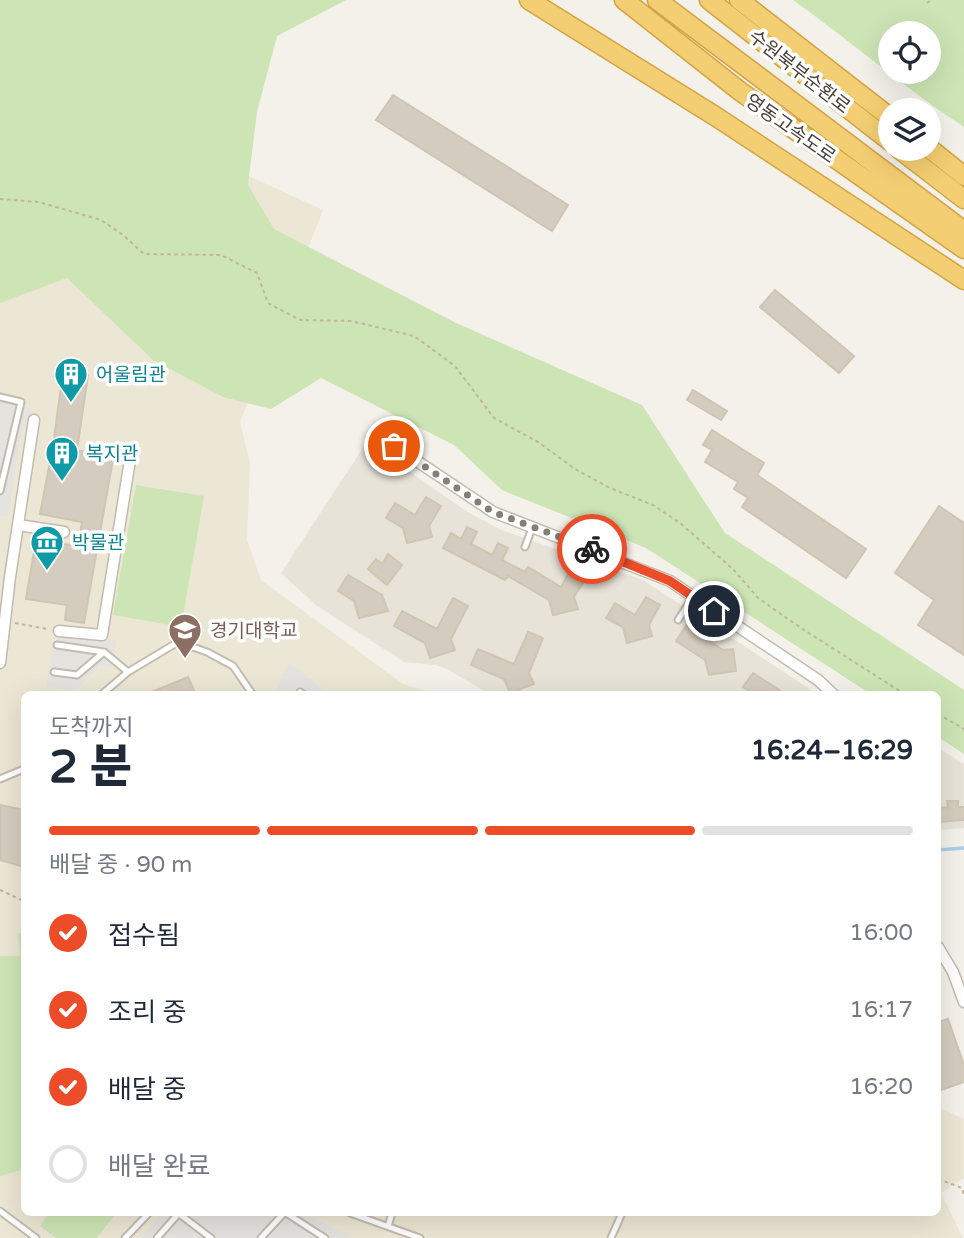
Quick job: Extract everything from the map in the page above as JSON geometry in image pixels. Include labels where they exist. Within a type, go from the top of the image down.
[{"type":"highway","name":"영동고속도로","points":[[515,0],[628,62]]},
{"type":"highway","name":"영동고속도로","points":[[528,0],[715,116],[964,280]]},
{"type":"highway","name":"영동고속도로","points":[[624,0],[741,92],[964,250]]},
{"type":"highway","name":"영동고속도로","points":[[657,0],[964,231]]},
{"type":"highway","name":"수원북부순환로","points":[[709,0],[878,132]]},
{"type":"highway","name":"수원북부순환로","points":[[740,0],[878,108]]},
{"type":"highway","points":[[941,158],[964,176]]},
{"type":"highway","points":[[915,161],[964,199]]},
{"type":"street","points":[[0,663],[34,420]]},
{"type":"street","points":[[374,433],[493,512],[656,574],[818,680],[830,691]]},
{"type":"street","points":[[59,631],[102,635],[130,460]]},
{"type":"street","points":[[18,526],[64,532]]},
{"type":"street","points":[[941,952],[962,988],[964,1002]]},
{"type":"lane","points":[[0,397],[20,402],[0,491]]},
{"type":"lane","points":[[525,547],[532,528]]},
{"type":"lane","points":[[678,620],[693,597]]},
{"type":"lane","points":[[107,691],[128,672],[178,642],[208,652],[233,666],[250,691]]},
{"type":"lane","points":[[57,645],[104,652],[128,672]]},
{"type":"lane","points":[[54,672],[77,675],[104,652]]},
{"type":"lane","points":[[0,779],[21,770]]},
{"type":"lane","points":[[0,1211],[36,1238]]},
{"type":"lane","points":[[125,1238],[146,1216]]},
{"type":"lane","points":[[157,1238],[175,1216]]},
{"type":"lane","points":[[182,1216],[212,1238]]},
{"type":"lane","points":[[261,1238],[282,1216]]},
{"type":"lane","points":[[290,1216],[325,1238]]},
{"type":"lane","points":[[359,1216],[420,1238]]},
{"type":"lane","points":[[388,1226],[391,1216]]},
{"type":"lane","points":[[611,1238],[621,1216]]},
{"type":"path","points":[[927,3],[932,0]]},
{"type":"path","points":[[0,199],[39,202],[101,220],[144,254],[220,255],[257,273],[268,303],[300,320],[351,321],[414,336],[455,366],[494,418],[538,442],[575,469],[610,488],[653,505],[680,523],[733,569],[758,598],[900,691]]},
{"type":"path","points":[[5,622],[59,631]]},
{"type":"path","points":[[941,716],[964,729]]},
{"type":"path","points":[[0,890],[21,900]]},
{"type":"path","points":[[941,1180],[962,1188],[964,1195]]},
{"type":"shaded area","name":"경기대학교","points":[[0,62],[323,210],[240,422],[250,463],[247,540],[261,580],[403,684],[425,691],[21,691],[21,1216],[941,1216],[941,1193],[963,1238],[0,1238]]},
{"type":"shaded area","points":[[0,401],[32,408],[27,431],[22,430],[8,516],[0,515]]},
{"type":"shaded area","points":[[367,442],[466,511],[499,529],[643,580],[813,691],[484,691],[436,665],[404,662],[316,605],[281,573]]},
{"type":"shaded area","points":[[56,631],[117,640],[112,667],[100,666],[75,691],[46,686]]},
{"type":"shaded area","points":[[288,662],[326,691],[277,691]]},
{"type":"shaded area","points":[[941,750],[964,764],[964,828],[941,830]]},
{"type":"shaded area","name":"경기대학교","points":[[941,1108],[964,1119],[964,1178],[941,1193]]},
{"type":"shaded area","points":[[160,1216],[309,1216],[354,1238],[141,1238]]},
{"type":"green space","points":[[0,0],[346,0],[277,36],[257,112],[248,185],[274,229],[456,323],[642,405],[725,533],[964,690],[964,754],[941,739],[941,691],[866,691],[646,548],[502,490],[454,445],[321,378],[271,409],[223,397],[153,360],[67,278],[0,303]]},
{"type":"green space","points":[[793,0],[964,0],[964,127],[941,111],[941,98],[923,98],[904,84],[941,84],[941,21],[878,21],[878,64]]},
{"type":"green space","points":[[136,485],[204,496],[181,627],[113,615]]},
{"type":"green space","points":[[18,933],[21,933],[21,1170],[0,1176],[0,956],[20,956]]},
{"type":"green space","points":[[47,1216],[114,1216],[97,1238],[56,1238],[40,1226]]},
{"type":"building","points":[[393,95],[568,205],[552,231],[376,120]]},
{"type":"building","points":[[775,290],[854,356],[839,373],[760,307]]},
{"type":"building","points":[[63,372],[88,375],[77,450],[113,459],[84,623],[65,620],[67,605],[26,599],[36,540],[78,546],[82,522],[40,514]]},
{"type":"building","points":[[693,390],[727,411],[721,420],[687,400]]},
{"type":"building","points":[[712,430],[764,463],[757,475],[866,549],[846,578],[742,507],[748,498],[734,489],[738,482],[705,462],[712,450],[703,445]]},
{"type":"building","points":[[426,497],[441,506],[429,526],[432,537],[407,543],[403,528],[386,518],[395,503],[415,515]]},
{"type":"building","points":[[939,506],[964,523],[964,655],[918,625],[934,600],[895,573]]},
{"type":"building","points":[[467,527],[477,532],[471,544],[492,555],[498,543],[508,548],[502,560],[525,572],[528,567],[561,587],[571,569],[586,578],[574,597],[578,609],[553,615],[549,600],[508,576],[505,580],[443,548],[451,533],[461,539]]},
{"type":"building","points":[[388,554],[402,565],[387,585],[368,569],[376,559],[382,564]]},
{"type":"building","points":[[348,575],[382,595],[388,611],[359,618],[354,601],[338,591]]},
{"type":"building","points":[[646,597],[660,605],[649,625],[652,636],[627,643],[623,627],[606,618],[615,603],[635,615]]},
{"type":"building","points":[[453,598],[468,606],[451,639],[455,650],[430,658],[425,643],[394,626],[402,611],[437,629]]},
{"type":"building","points":[[686,626],[723,650],[733,649],[736,671],[709,675],[705,660],[676,641]]},
{"type":"building","points":[[528,632],[543,638],[529,673],[534,684],[515,691],[509,691],[504,679],[471,665],[478,649],[514,664]]},
{"type":"building","points":[[753,673],[781,691],[749,691],[743,687]]},
{"type":"building","points":[[188,677],[194,691],[154,691]]},
{"type":"building","points":[[947,801],[958,801],[958,807],[964,807],[964,820],[941,822],[941,808],[948,807]]},
{"type":"building","points":[[0,805],[21,809],[21,866],[0,860]]},
{"type":"building","points":[[948,1019],[964,1065],[964,1082],[941,1090],[941,1021]]},
{"type":"waterway","points":[[941,850],[964,848]]},
{"type":"way so far","points":[[394,446],[493,512],[592,549]]},
{"type":"place","name":"어울림관","points":[[71,404]]},
{"type":"place","name":"복지관","points":[[62,483]]},
{"type":"place","name":"박물관","points":[[47,572]]},
{"type":"place","name":"경기대학교","points":[[185,660]]},
{"type":"route","points":[[592,549],[670,581],[714,611]]}]
